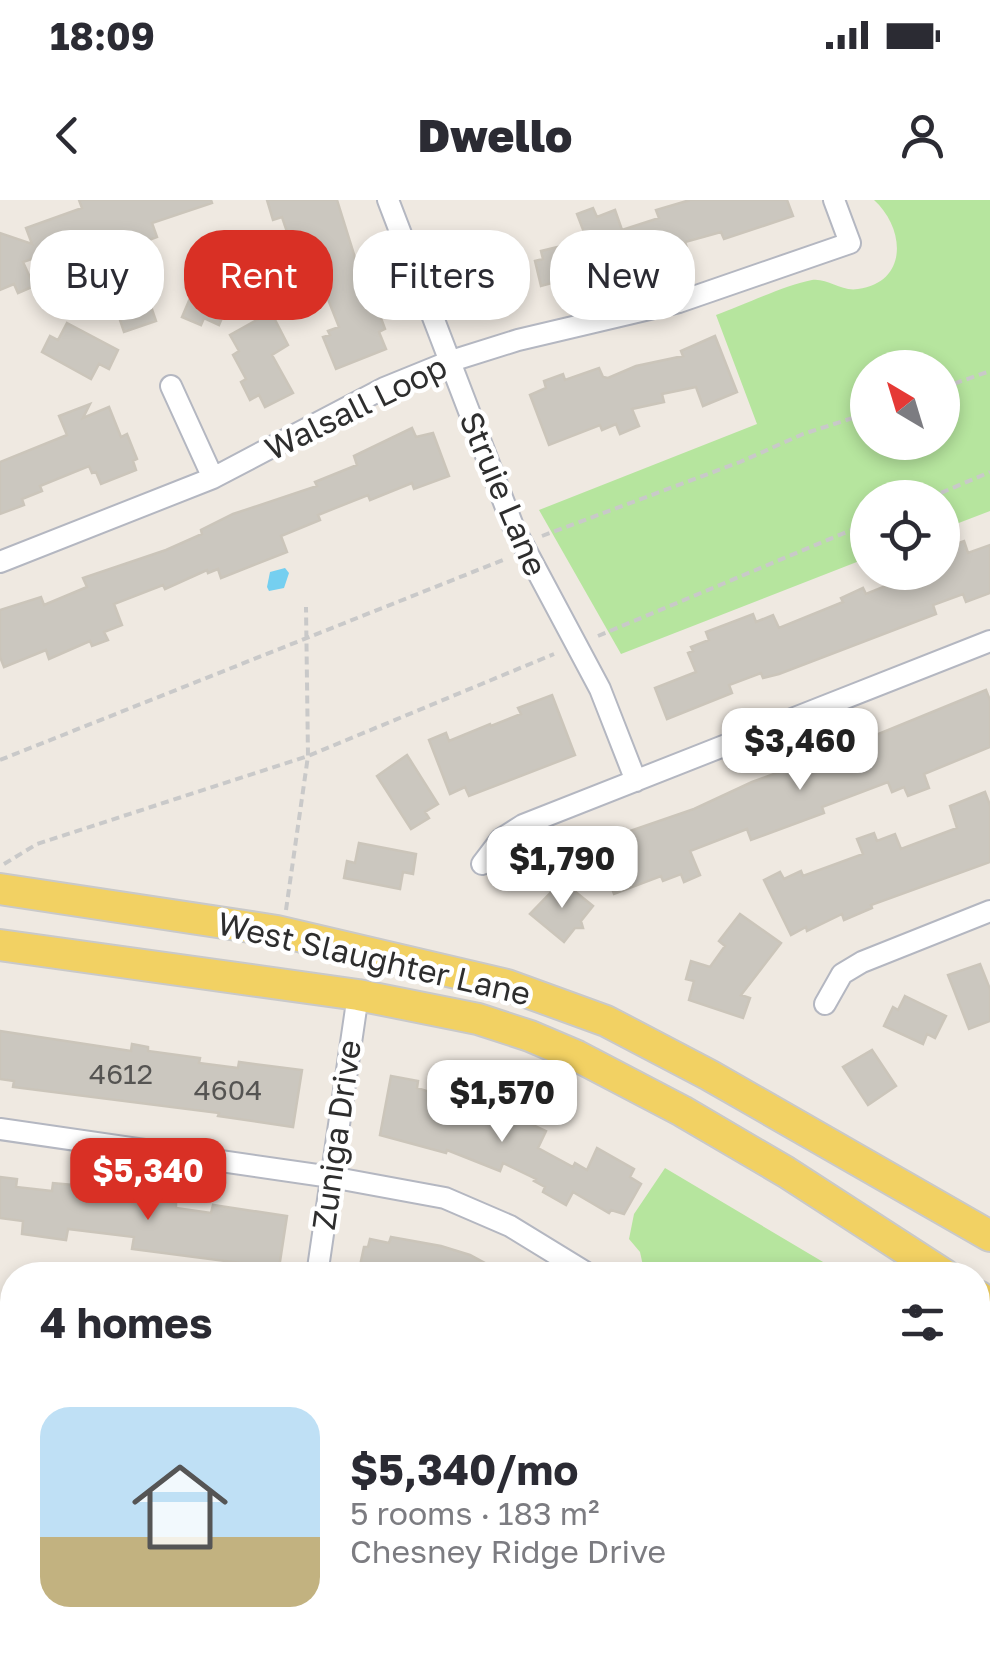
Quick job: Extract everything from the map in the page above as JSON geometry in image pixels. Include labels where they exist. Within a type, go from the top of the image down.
[{"type":"main road","name":"West Slaughter Lane","points":[[0,889],[276,931],[507,985],[606,1022],[990,1236]]},
{"type":"main road","name":"West Slaughter Lane","points":[[0,945],[358,994],[478,1020],[530,1036],[595,1065],[767,1161],[925,1262]]},
{"type":"main road","points":[[767,1161],[793,1123]]},
{"type":"street","name":"Struie Lane","points":[[388,200],[512,526],[600,689],[636,781]]},
{"type":"street","name":"Walsall Loop","points":[[0,562],[212,478],[384,388],[448,362],[518,340],[679,302],[850,243],[834,200]]},
{"type":"street","points":[[171,386],[212,478]]},
{"type":"street","points":[[482,864],[501,840],[523,826],[990,641]]},
{"type":"street","points":[[825,1004],[842,974],[862,962],[990,911]]},
{"type":"street","name":"Zuniga Drive","points":[[319,1262],[358,994]]},
{"type":"street","points":[[0,1129],[330,1177],[465,1204],[569,1262]]},
{"type":"path","points":[[960,382],[990,371]]},
{"type":"path","points":[[542,536],[850,419]]},
{"type":"path","points":[[960,485],[990,472]]},
{"type":"path","points":[[598,636],[850,531]]},
{"type":"path","points":[[0,760],[503,560]]},
{"type":"path","points":[[285,920],[308,756],[306,607]]},
{"type":"path","points":[[0,866],[37,844],[308,756],[554,654]]},
{"type":"green space","points":[[874,200],[990,200],[990,511],[960,522],[960,480],[850,480],[850,565],[621,654],[539,510],[757,424],[716,315],[812,280],[852,289],[875,284],[894,265],[897,252],[892,225]]},
{"type":"green space","points":[[665,1168],[823,1262],[642,1262],[640,1252],[629,1239],[634,1214]]},
{"type":"water","points":[[285,568],[289,573],[284,588],[269,591],[270,572]]},
{"type":"building","points":[[79,200],[212,203],[152,223],[154,230],[30,230],[30,239],[26,228],[82,208]]},
{"type":"building","points":[[267,200],[337,200],[353,251],[353,320],[382,320],[385,329],[379,332],[386,349],[336,369],[323,337],[339,327],[333,312],[333,230],[286,230],[282,217],[273,220]]},
{"type":"building","points":[[690,200],[787,200],[793,216],[724,239],[721,232],[695,239],[695,230],[622,230],[659,218],[656,210]]},
{"type":"building","points":[[593,208],[597,217],[615,210],[622,230],[583,230],[577,214]]},
{"type":"building","points":[[0,233],[30,243],[30,260],[23,262],[30,288],[18,293],[14,284],[0,290]]},
{"type":"building","points":[[550,249],[550,284],[541,286],[535,261],[543,259],[541,251]]},
{"type":"building","points":[[120,320],[156,320],[156,321],[124,332]]},
{"type":"building","points":[[257,320],[275,320],[288,345],[272,355],[293,393],[265,407],[259,395],[250,400],[241,382],[246,379],[233,355],[239,351],[230,335]]},
{"type":"building","points":[[67,323],[118,350],[109,369],[99,364],[91,379],[42,352],[50,336],[58,340]]},
{"type":"building","points":[[715,336],[737,392],[703,406],[696,387],[662,394],[664,402],[632,409],[639,426],[620,434],[616,424],[602,430],[600,425],[549,445],[530,395],[546,388],[544,381],[563,374],[565,380],[599,368],[603,377],[608,378],[636,366],[683,356],[681,351]]},
{"type":"building","points":[[90,404],[83,418],[109,407],[121,437],[127,434],[137,459],[133,461],[136,470],[101,484],[89,466],[40,486],[42,491],[22,499],[24,505],[0,514],[0,462],[67,435],[59,416]]},
{"type":"building","points":[[412,428],[416,437],[433,433],[449,476],[414,489],[412,483],[370,500],[368,495],[318,515],[320,520],[281,536],[287,552],[221,578],[218,569],[208,573],[207,570],[165,589],[163,585],[114,604],[122,625],[104,632],[108,640],[92,646],[90,641],[49,659],[46,650],[4,667],[0,657],[0,610],[41,597],[44,605],[87,587],[83,578],[166,550],[233,514],[317,486],[315,482],[357,465],[354,456]]},
{"type":"building","points":[[964,541],[968,553],[990,545],[990,593],[966,602],[963,594],[933,605],[936,614],[779,674],[763,678],[761,673],[729,685],[732,693],[667,719],[655,688],[696,672],[688,653],[693,651],[691,647],[709,640],[706,632],[753,614],[756,622],[773,615],[779,628],[843,602],[841,598],[859,590],[866,594],[876,590],[960,590],[960,542]]},
{"type":"building","points":[[986,690],[990,700],[990,747],[924,774],[929,788],[908,796],[904,787],[892,792],[888,782],[822,807],[824,813],[751,840],[747,829],[690,851],[700,875],[684,882],[681,874],[663,881],[661,876],[614,894],[595,843],[694,809],[752,782],[842,749],[845,755],[873,743],[871,737]]},
{"type":"building","points":[[552,695],[575,755],[469,796],[465,787],[450,794],[429,740],[446,733],[449,741],[491,726],[521,714],[518,708]]},
{"type":"building","points":[[407,755],[438,804],[425,812],[429,818],[411,829],[377,776]]},
{"type":"building","points":[[985,792],[990,805],[990,862],[871,905],[872,908],[844,920],[842,914],[791,935],[764,880],[780,872],[784,879],[801,871],[803,876],[863,854],[857,839],[874,833],[877,841],[895,834],[901,849],[957,828],[950,806]]},
{"type":"building","points":[[359,843],[416,854],[413,874],[403,872],[400,889],[344,878],[347,861],[355,863]]},
{"type":"building","points":[[562,881],[593,906],[581,921],[583,928],[575,928],[564,942],[530,914]]},
{"type":"building","points":[[740,914],[781,943],[741,995],[750,998],[743,1018],[689,1000],[694,981],[686,979],[691,961],[710,967],[725,946],[719,941]]},
{"type":"building","points":[[980,964],[990,989],[990,1021],[969,1029],[948,975]]},
{"type":"building","points":[[905,996],[946,1016],[935,1038],[927,1034],[923,1044],[884,1026],[893,1007],[898,1010]]},
{"type":"building","points":[[0,1031],[131,1051],[132,1044],[148,1047],[148,1051],[200,1058],[199,1063],[238,1068],[239,1062],[302,1070],[293,1127],[218,1116],[219,1113],[13,1087],[14,1081],[0,1079]]},
{"type":"building","points":[[872,1050],[896,1086],[868,1105],[843,1067]]},
{"type":"building","points":[[391,1076],[418,1081],[417,1088],[473,1106],[477,1094],[492,1099],[490,1105],[546,1131],[538,1148],[587,1170],[597,1148],[634,1169],[630,1177],[641,1184],[624,1214],[611,1210],[609,1213],[573,1192],[566,1205],[543,1192],[545,1187],[536,1179],[503,1163],[500,1171],[447,1150],[446,1153],[380,1135]]},
{"type":"building","points":[[0,1177],[17,1179],[16,1187],[52,1191],[53,1183],[73,1185],[73,1189],[159,1198],[176,1203],[176,1208],[211,1213],[213,1205],[287,1216],[280,1262],[233,1262],[132,1249],[134,1237],[68,1229],[66,1240],[22,1234],[23,1221],[0,1218]]},
{"type":"building","points":[[391,1237],[441,1246],[483,1262],[361,1262],[370,1239],[389,1243]]}]
